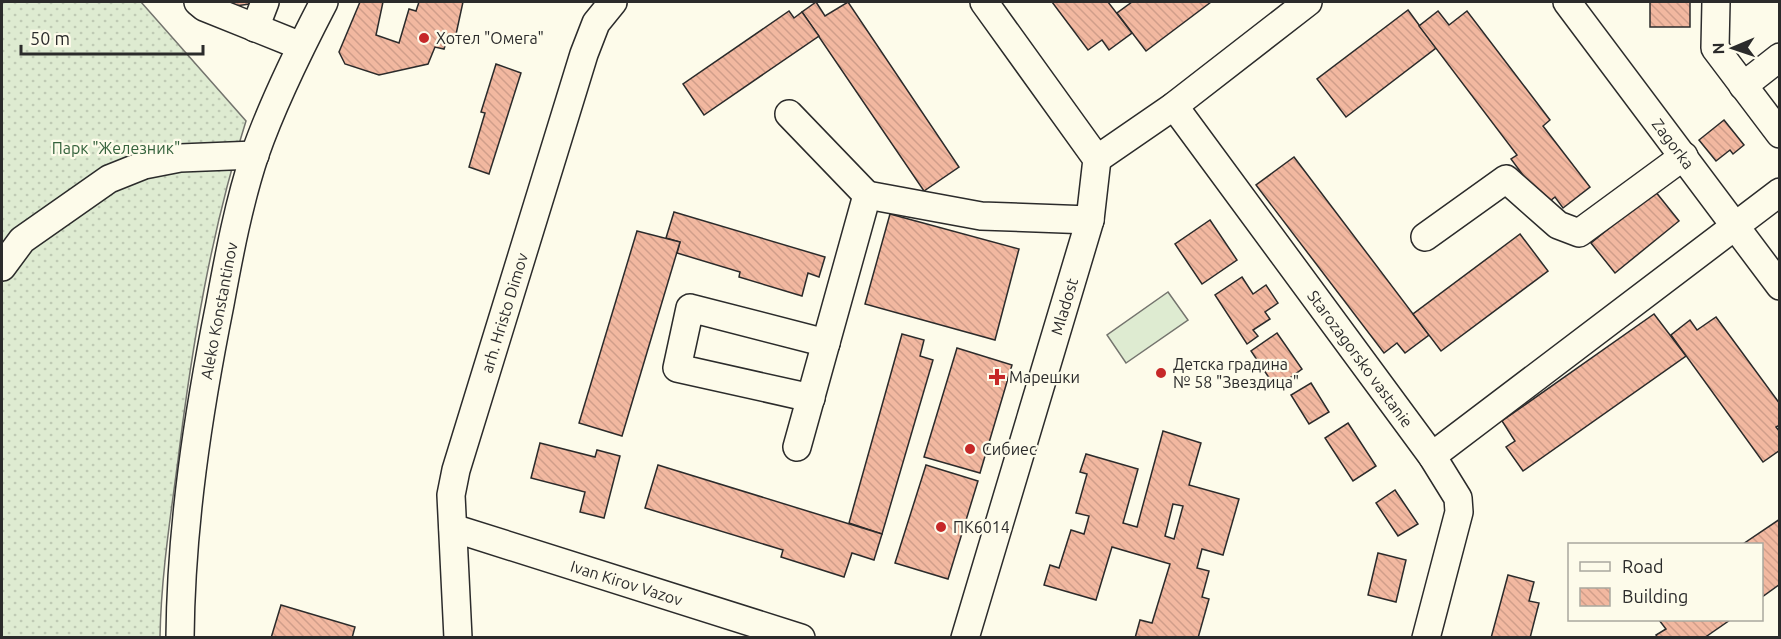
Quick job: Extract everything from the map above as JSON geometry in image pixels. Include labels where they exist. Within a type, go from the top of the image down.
[{"type":"street","points":[[198,2],[204,7],[301,46]]},
{"type":"street","points":[[255,28],[265,2]]},
{"type":"street","name":"Aleko Konstantinov","points":[[180,638],[183,564],[198,428],[227,267],[255,155],[301,46],[324,2]]},
{"type":"street","name":"arh. Hristo Dimov","points":[[458,638],[451,495],[456,470],[584,54],[596,23],[613,2]]},
{"type":"street","points":[[984,2],[1098,159],[1174,106],[1308,2]]},
{"type":"street","name":"Zagorka","points":[[1567,2],[1736,224],[1779,286]]},
{"type":"street","points":[[1716,2],[1715,48],[1779,134]]},
{"type":"street","points":[[1743,86],[1779,57]]},
{"type":"street","name":"Starozagorsko vastanie","points":[[1174,106],[1432,456],[1458,498],[1459,513],[1426,638]]},
{"type":"street","points":[[789,114],[867,195],[981,216],[1090,220]]},
{"type":"street","points":[[2,267],[22,240],[109,179],[144,165],[180,158],[255,155]]},
{"type":"street","points":[[1425,237],[1506,179],[1557,225],[1579,233],[1684,156]]},
{"type":"street","name":"Mladost","points":[[965,638],[1090,220],[1098,159]]},
{"type":"street","points":[[1432,456],[1779,192]]},
{"type":"street","points":[[797,447],[867,195]]},
{"type":"street","points":[[811,398],[677,368],[690,308],[826,343]]},
{"type":"street","name":"Ivan Kirov Vazov","points":[[453,528],[801,638]]},
{"type":"green space","name":"Парк \"Железник\"","points":[[2,2],[141,2],[246,121],[223,204],[196,332],[166,549],[160,637],[2,637]]},
{"type":"green space","points":[[1168,292],[1188,320],[1126,363],[1107,335]]},
{"type":"building","points":[[213,2],[248,2],[250,4],[228,7]]},
{"type":"building","name":"Хотел \"Омега\"","points":[[360,2],[383,2],[376,35],[399,43],[409,9],[416,11],[419,2],[463,2],[455,39],[448,37],[444,49],[435,47],[428,64],[379,75],[345,64],[339,52]]},
{"type":"building","points":[[816,2],[825,16],[848,2],[959,167],[924,191],[802,12]]},
{"type":"building","points":[[1052,2],[1108,2],[1132,33],[1109,50],[1102,40],[1088,50]]},
{"type":"building","points":[[1132,2],[1211,2],[1146,51],[1117,13]]},
{"type":"building","points":[[1650,2],[1690,2],[1690,27],[1650,27]]},
{"type":"building","points":[[1408,10],[1436,48],[1346,117],[1317,79]]},
{"type":"building","points":[[789,11],[794,18],[802,12],[819,36],[704,115],[683,84]]},
{"type":"building","points":[[1438,11],[1449,25],[1467,11],[1550,120],[1543,126],[1590,187],[1563,208],[1555,197],[1545,205],[1511,159],[1517,155],[1419,26]]},
{"type":"building","points":[[496,64],[521,73],[489,174],[469,167],[485,113],[481,112]]},
{"type":"building","points":[[1724,120],[1744,145],[1733,154],[1730,150],[1716,161],[1699,140]]},
{"type":"building","points":[[1294,157],[1429,335],[1405,353],[1397,343],[1384,353],[1256,185]]},
{"type":"building","points":[[1655,191],[1679,221],[1615,273],[1591,243]]},
{"type":"building","points":[[674,212],[825,257],[819,277],[808,273],[802,296],[739,277],[740,272],[677,253],[680,242],[666,238]]},
{"type":"building","points":[[890,214],[1019,249],[995,340],[865,304]]},
{"type":"building","points":[[1210,220],[1237,260],[1202,284],[1175,244]]},
{"type":"building","points":[[637,231],[680,242],[622,436],[579,423]]},
{"type":"building","points":[[1520,234],[1548,271],[1441,351],[1413,314]]},
{"type":"building","points":[[1242,277],[1253,294],[1266,285],[1278,303],[1265,312],[1270,319],[1253,330],[1258,336],[1247,344],[1215,295]]},
{"type":"building","points":[[1654,314],[1686,356],[1523,471],[1506,447],[1515,441],[1502,421]]},
{"type":"building","points":[[1716,317],[1780,404],[1780,425],[1776,427],[1780,432],[1780,450],[1763,462],[1671,335],[1690,320],[1697,330]]},
{"type":"building","points":[[1277,333],[1302,369],[1276,388],[1251,351]]},
{"type":"building","points":[[902,334],[924,340],[920,356],[933,360],[882,534],[849,523]]},
{"type":"building","points":[[957,348],[1012,365],[980,473],[924,457]]},
{"type":"building","points":[[1311,383],[1329,412],[1309,424],[1291,395]]},
{"type":"building","points":[[1348,423],[1376,466],[1353,481],[1325,438]]},
{"type":"building","points":[[1163,431],[1201,443],[1189,485],[1239,499],[1223,555],[1202,549],[1197,568],[1209,571],[1202,597],[1209,599],[1198,638],[1135,638],[1140,620],[1152,623],[1170,564],[1112,547],[1096,600],[1044,585],[1050,565],[1059,568],[1071,530],[1084,534],[1089,516],[1076,513],[1087,474],[1080,472],[1086,454],[1138,469],[1123,523],[1137,527]],"holes":[[[1173,504],[1183,506],[1174,539],[1165,536]]]},
{"type":"building","points":[[540,443],[595,457],[597,450],[620,456],[604,518],[580,512],[585,492],[531,478]]},
{"type":"building","points":[[658,465],[882,534],[874,560],[852,553],[844,577],[781,557],[783,550],[645,508]]},
{"type":"building","points":[[926,465],[978,481],[948,579],[895,563]]},
{"type":"building","points":[[1395,490],[1418,524],[1398,536],[1376,503]]},
{"type":"building","points":[[1780,519],[1780,584],[1763,596],[1763,543],[1744,543]]},
{"type":"building","points":[[1378,553],[1406,560],[1396,602],[1368,595]]},
{"type":"building","points":[[1508,575],[1534,582],[1529,601],[1539,603],[1530,638],[1491,638]]},
{"type":"building","points":[[281,605],[355,627],[352,638],[271,638]]},
{"type":"building","points":[[1660,621],[1729,621],[1704,638],[1658,638],[1656,635],[1666,629]]},
{"type":"place","name":"Хотел \"Омега\"","points":[[424,38]]},
{"type":"place","name":"Детска градина № 58 \"Звездица\"","points":[[1161,373]]},
{"type":"place","name":"Марешки","points":[[997,377]]},
{"type":"place","name":"Сибиес","points":[[970,449]]},
{"type":"place","name":"ПК6014","points":[[941,527]]}]
